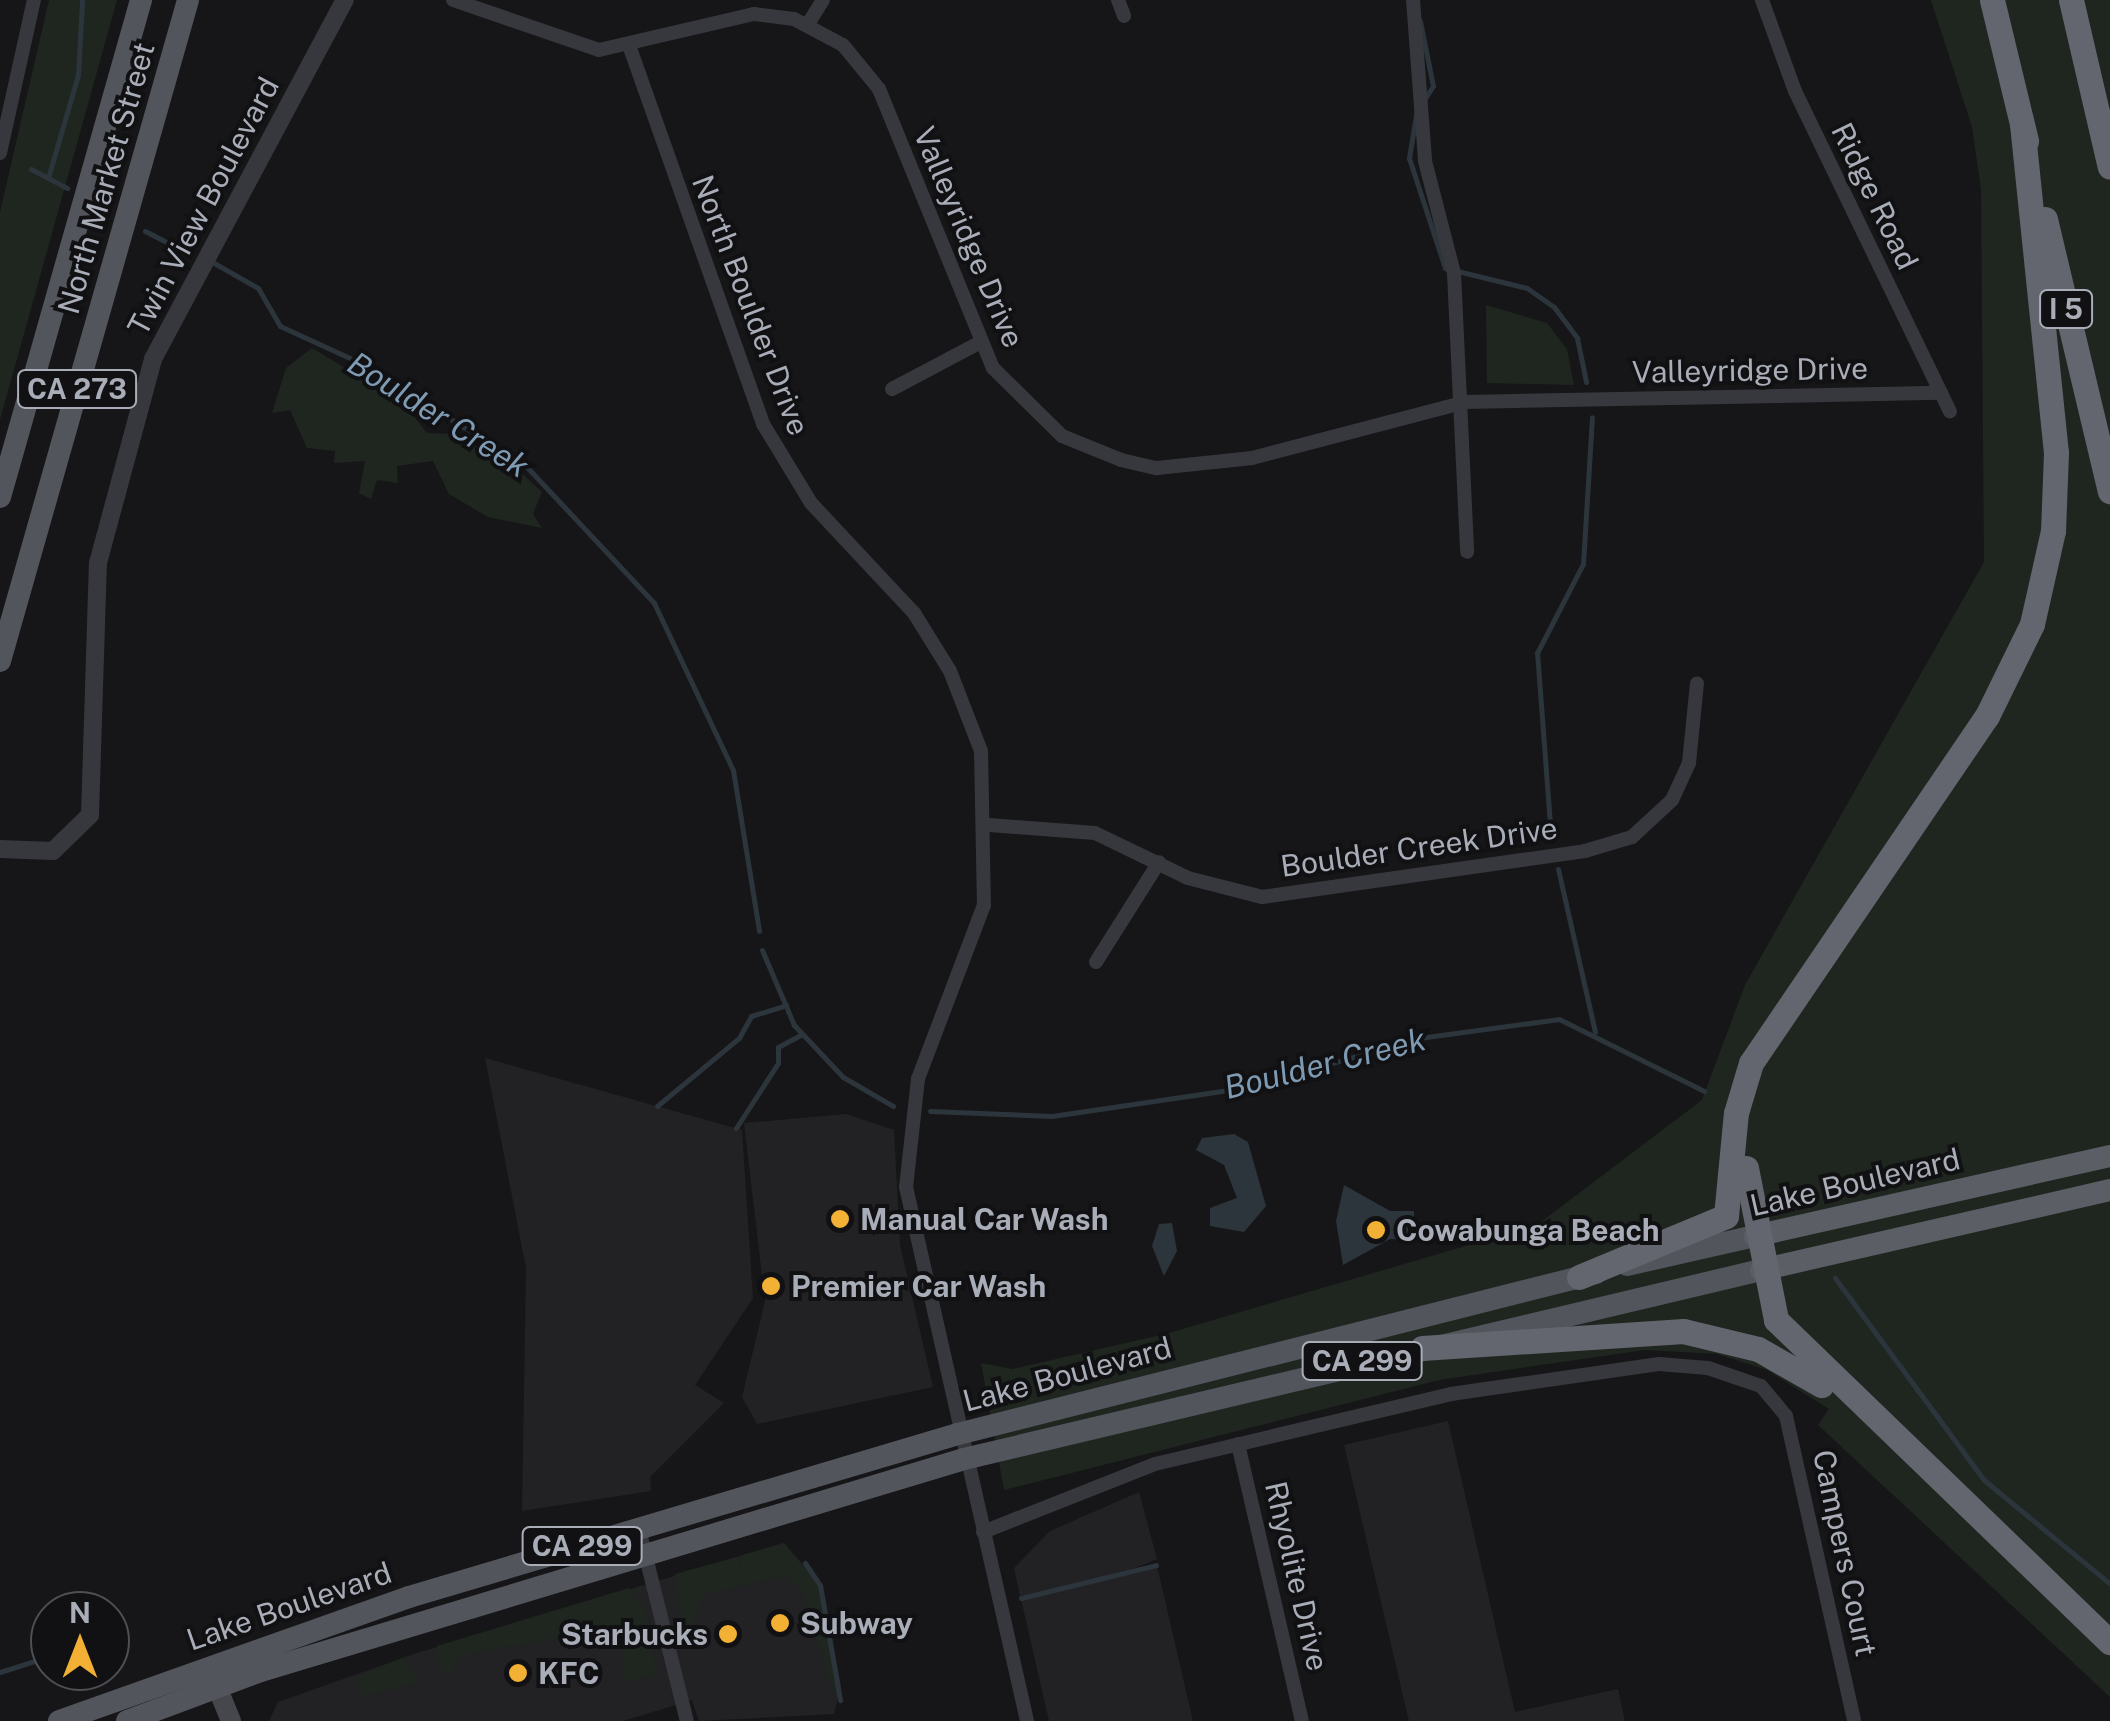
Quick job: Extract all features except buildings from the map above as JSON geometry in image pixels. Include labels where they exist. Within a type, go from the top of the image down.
[{"type":"highway","name":"I 5","points":[[1992,0],[2110,492]]},
{"type":"highway","points":[[2070,0],[2110,168]]},
{"type":"highway","points":[[2090,79],[2110,132]]},
{"type":"highway","points":[[1579,1276],[1716,1228],[1731,1204],[1742,1087],[1769,1032],[1987,716],[2040,599],[2056,454],[2022,126]]},
{"type":"highway","points":[[1742,1087],[1755,1236],[1776,1320],[1874,1424],[2110,1642]]},
{"type":"highway","name":"Lake Boulevard","points":[[1755,1236],[2110,1156]]},
{"type":"highway","name":"Lake Boulevard","points":[[1761,1270],[2110,1190]]},
{"type":"highway","points":[[1422,1348],[1706,1334],[1788,1362],[1874,1424]]},
{"type":"main road","name":"North Market Street","points":[[0,497],[140,0]]},
{"type":"main road","name":"North Market Street","points":[[0,661],[188,0]]},
{"type":"main road","name":"Lake Boulevard","points":[[59,1721],[208,1664],[958,1434],[1579,1276],[1755,1236]]},
{"type":"main road","name":"Lake Boulevard","points":[[127,1721],[216,1687],[644,1553],[964,1460],[1761,1270]]},
{"type":"main road","points":[[208,1664],[232,1721]]},
{"type":"street","points":[[0,153],[6,102],[34,0]]},
{"type":"street","name":"Twin View Boulevard","points":[[0,849],[53,850],[90,815],[98,562],[150,370],[345,0]]},
{"type":"street","name":"Valleyridge Drive","points":[[453,0],[571,46],[630,48],[735,16],[808,24],[852,52],[879,89],[979,343],[1014,393],[1062,436],[1157,468],[1252,458],[1465,402],[1941,393]]},
{"type":"street","points":[[808,24],[823,0]]},
{"type":"street","points":[[1118,0],[1124,16]]},
{"type":"street","points":[[1413,0],[1424,52],[1422,141],[1453,260],[1465,402],[1467,552]]},
{"type":"street","name":"Ridge Road","points":[[1762,0],[1794,91],[1950,411]]},
{"type":"street","name":"North Boulder Drive","points":[[630,48],[763,424],[811,503],[894,586],[950,671],[981,751],[989,826],[980,921],[918,1079],[908,1130],[912,1227],[1027,1721]]},
{"type":"street","points":[[892,389],[979,343]]},
{"type":"street","name":"Boulder Creek Drive","points":[[989,826],[1095,832],[1159,862],[1262,898],[1606,846],[1651,824],[1678,789],[1697,683]]},
{"type":"street","points":[[1096,962],[1159,862]]},
{"type":"street","name":"Campers Court","points":[[1238,1444],[1450,1394],[1671,1363],[1740,1377],[1776,1399],[1854,1721]]},
{"type":"street","points":[[983,1532],[1138,1470],[1238,1444]]},
{"type":"street","name":"Rhyolite Drive","points":[[1238,1444],[1302,1721]]},
{"type":"street","points":[[638,1529],[688,1721]]},
{"type":"shaded area","points":[[49,0],[117,0],[0,420],[0,212]]},
{"type":"shaded area","points":[[1931,0],[2110,0],[2110,1697],[1818,1425],[1829,1409],[1767,1370],[1717,1354],[1645,1350],[1439,1380],[1004,1490],[981,1363],[1013,1369],[1169,1333],[1537,1225],[1702,1100],[1745,985],[1984,562],[1981,190],[1972,127]]},
{"type":"shaded area","points":[[1486,305],[1547,323],[1567,349],[1574,385],[1487,383]]},
{"type":"shaded area","points":[[312,348],[404,404],[427,433],[456,434],[515,467],[542,492],[533,514],[542,528],[488,517],[449,494],[433,461],[397,466],[398,483],[377,480],[371,499],[359,493],[365,461],[334,463],[335,451],[307,448],[290,410],[272,413],[286,368]]},
{"type":"shaded area","points":[[485,1058],[742,1130],[753,1298],[695,1385],[724,1403],[650,1477],[651,1491],[522,1511],[526,1268]]},
{"type":"shaded area","points":[[846,1114],[894,1130],[900,1245],[933,1387],[757,1424],[742,1397],[765,1301],[744,1123]]},
{"type":"shaded area","points":[[1234,1134],[1248,1142],[1266,1206],[1244,1232],[1210,1226],[1210,1208],[1237,1198],[1224,1165],[1196,1150],[1202,1138]]},
{"type":"shaded area","name":"Cowabunga Beach","points":[[1344,1185],[1390,1211],[1414,1211],[1414,1240],[1390,1239],[1343,1265],[1336,1221]]},
{"type":"shaded area","points":[[1172,1223],[1177,1251],[1164,1276],[1152,1246],[1159,1224]]},
{"type":"shaded area","points":[[1448,1421],[1515,1712],[1618,1689],[1625,1721],[1409,1721],[1344,1445]]},
{"type":"shaded area","points":[[1139,1492],[1157,1559],[1125,1572],[1157,1566],[1193,1721],[1049,1721],[1021,1599],[1076,1584],[1020,1596],[1014,1568],[1050,1531]]},
{"type":"shaded area","points":[[784,1543],[819,1585],[841,1685],[834,1714],[699,1721],[692,1700],[623,1721],[269,1721],[278,1702],[417,1653]]},
{"type":"shaded area","points":[[784,1543],[817,1581],[841,1691],[833,1692],[803,1592],[786,1575],[703,1595],[684,1646],[675,1574],[737,1557],[744,1576],[739,1556]]},
{"type":"shaded area","points":[[629,1588],[645,1608],[656,1674],[624,1682],[624,1642],[599,1631],[479,1651],[454,1659],[453,1675],[439,1668],[437,1646]]},
{"type":"shaded area","points":[[404,1657],[420,1682],[360,1697],[359,1677]]},
{"type":"waterway","points":[[48,178],[78,75],[82,0]]},
{"type":"waterway","points":[[1420,21],[1433,86],[1424,100]]},
{"type":"waterway","points":[[1417,109],[1409,158],[1445,268],[1527,288],[1554,307],[1577,338],[1586,382]]},
{"type":"waterway","name":"Boulder Creek","points":[[31,169],[67,188]]},
{"type":"waterway","name":"Boulder Creek","points":[[145,231],[182,250]]},
{"type":"waterway","name":"Boulder Creek","points":[[214,263],[258,288],[280,326],[356,361],[525,465],[654,603],[733,770],[759,931]]},
{"type":"waterway","points":[[1551,838],[1537,653],[1583,564],[1592,417]]},
{"type":"waterway","points":[[1558,869],[1595,1032]]},
{"type":"waterway","name":"Boulder Creek","points":[[762,950],[794,1025],[843,1077],[893,1106]]},
{"type":"waterway","points":[[657,1106],[739,1038],[751,1016],[786,1005]]},
{"type":"waterway","name":"Boulder Creek","points":[[930,1111],[1052,1116],[1249,1087],[1419,1038],[1559,1019],[1704,1091]]},
{"type":"waterway","points":[[736,1128],[778,1063],[778,1047],[802,1034]]},
{"type":"waterway","name":"Boulder Creek","points":[[1835,1278],[1984,1480],[2110,1584]]},
{"type":"waterway","points":[[805,1563],[820,1585],[840,1700]]},
{"type":"waterway","points":[[1021,1598],[1156,1565]]},
{"type":"waterway","points":[[0,1672],[30,1662]]},
{"type":"place","name":"Manual Car Wash","points":[[840,1219]]},
{"type":"place","name":"Cowabunga Beach","points":[[1376,1230]]},
{"type":"place","name":"Premier Car Wash","points":[[771,1286]]},
{"type":"place","name":"Subway","points":[[780,1623]]},
{"type":"place","name":"Starbucks","points":[[728,1634]]},
{"type":"place","name":"KFC","points":[[518,1673]]}]
